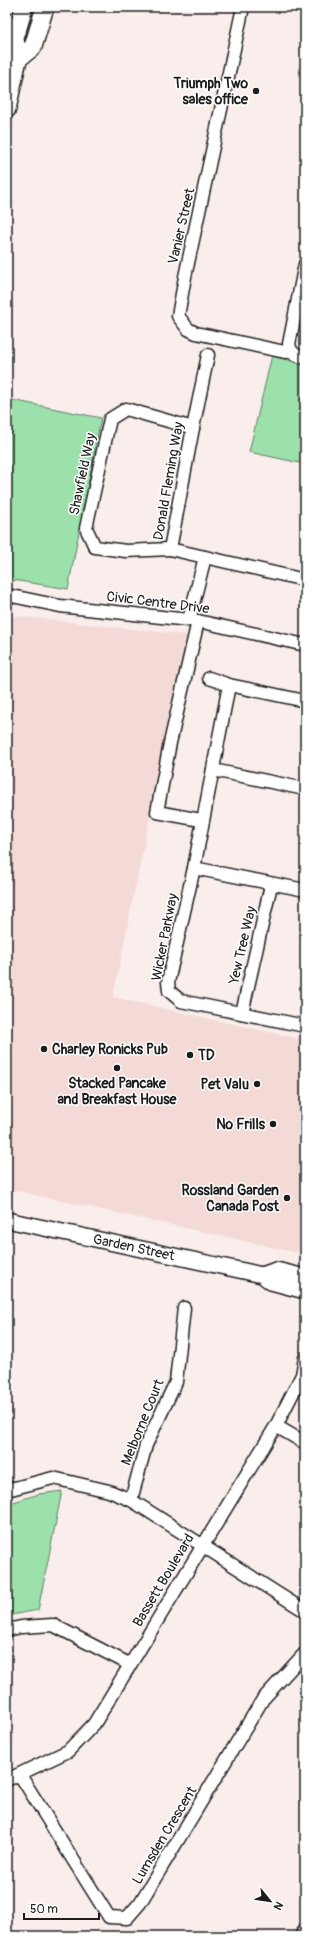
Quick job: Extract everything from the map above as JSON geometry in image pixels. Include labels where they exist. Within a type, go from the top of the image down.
[{"type":"main road","points":[[7,109],[18,59],[15,38],[24,7]]},
{"type":"main road","points":[[18,59],[33,47],[45,7]]},
{"type":"street","name":"Vanier Street","points":[[243,7],[178,316],[188,329],[196,333],[285,352],[291,351],[296,355],[305,358]]},
{"type":"street","points":[[291,351],[289,344],[305,264]]},
{"type":"street","name":"Donald Fleming Way","points":[[208,355],[192,428],[170,549],[305,580]]},
{"type":"street","name":"Shawfield Way","points":[[170,549],[126,551],[95,547],[86,528],[110,418],[126,409],[192,428]]},
{"type":"street","points":[[202,820],[158,812],[205,557]]},
{"type":"street","name":"Civic Centre Drive","points":[[7,595],[60,606],[194,620],[305,645]]},
{"type":"street","points":[[209,678],[229,685],[305,701]]},
{"type":"street","name":"Wicker Parkway","points":[[229,685],[214,770],[202,820],[194,868],[168,982],[169,991],[181,1001],[305,1026]]},
{"type":"street","points":[[214,770],[305,789]]},
{"type":"street","points":[[194,868],[271,885],[305,890]]},
{"type":"street","name":"Yew Tree Way","points":[[242,1013],[271,885]]},
{"type":"street","name":"Garden Street","points":[[7,1220],[262,1275],[272,1282],[305,1291]]},
{"type":"street","name":"Garden Street","points":[[262,1275],[276,1270],[305,1277]]},
{"type":"street","name":"Melborne Court","points":[[131,1500],[146,1445],[176,1382],[184,1308]]},
{"type":"street","name":"Bassett Boulevard","points":[[7,1780],[68,1752],[94,1724],[129,1664],[276,1426],[302,1375],[305,1358]]},
{"type":"street","points":[[276,1426],[305,1444]]},
{"type":"street","points":[[7,1490],[53,1478],[109,1491],[131,1500],[305,1611]]},
{"type":"street","points":[[7,1630],[21,1627],[54,1626],[129,1664]]},
{"type":"street","name":"Lumsden Crescent","points":[[20,1775],[109,1918],[127,1918],[140,1903],[263,1699],[305,1654]]},
{"type":"street","points":[[301,1936],[305,1929]]},
{"type":"shaded area","points":[[7,615],[187,635],[113,997],[305,1040],[305,1223],[298,1253],[7,1189]]},
{"type":"green space","points":[[272,355],[305,365],[305,464],[249,452]]},
{"type":"green space","points":[[7,399],[101,418],[68,589],[7,579]]},
{"type":"green space","points":[[62,1491],[38,1610],[7,1616],[7,1504],[39,1494]]},
{"type":"place","name":"Triumph Two sales office","points":[[256,91]]},
{"type":"place","name":"Charley Ronicks Pub","points":[[44,1049]]},
{"type":"place","name":"TD","points":[[190,1055]]},
{"type":"place","name":"Stacked Pancake and Breakfast House","points":[[117,1068]]},
{"type":"place","name":"Pet Valu","points":[[257,1084]]},
{"type":"place","name":"No Frills","points":[[273,1124]]},
{"type":"place","name":"Rossland Garden Canada Post","points":[[287,1198]]}]
